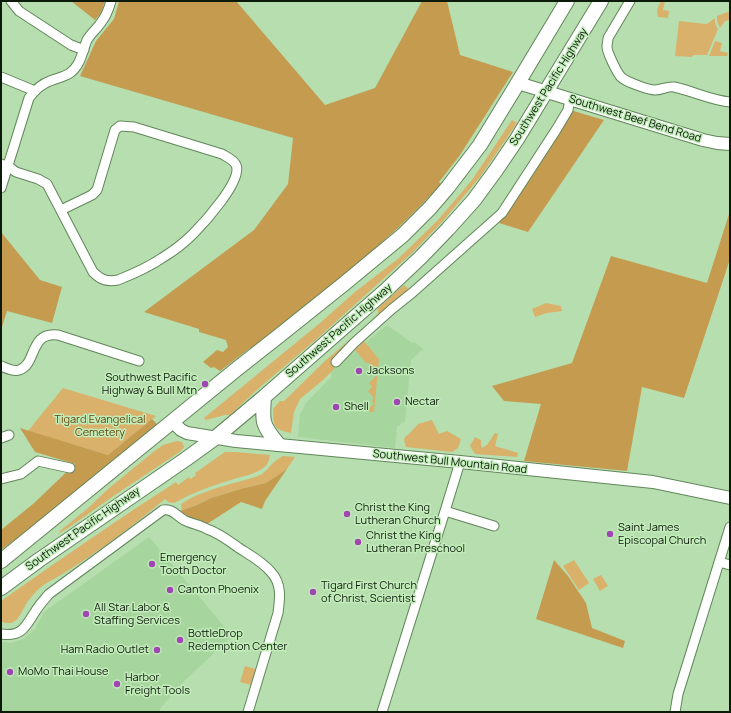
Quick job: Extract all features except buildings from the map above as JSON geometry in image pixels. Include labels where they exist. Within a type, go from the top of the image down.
[{"type":"highway","name":"Southwest Pacific Highway","points":[[1,561],[403,235],[430,208],[480,145],[567,1]]},
{"type":"highway","name":"Southwest Pacific Highway","points":[[1,588],[39,560],[216,438],[385,291],[421,257],[474,200],[492,175],[517,139],[601,1]]},
{"type":"highway","points":[[264,397],[264,424],[278,444]]},
{"type":"main road","name":"Southwest Beef Bend Road","points":[[518,83],[703,140],[730,144]]},
{"type":"main road","name":"Southwest Bull Mountain Road","points":[[173,422],[181,430],[187,433],[236,441],[653,482],[730,498]]},
{"type":"street","points":[[11,1],[19,11],[71,45],[84,50]]},
{"type":"street","points":[[1,188],[4,165],[29,98],[34,91],[42,85],[70,73],[80,60],[88,40],[105,17],[111,1]]},
{"type":"street","points":[[630,1],[608,38],[607,43],[608,53],[619,75],[629,82],[655,90],[671,87],[720,101],[730,102]]},
{"type":"street","points":[[1,76],[34,91]]},
{"type":"street","points":[[336,362],[392,308],[412,293],[502,214],[568,110],[570,99]]},
{"type":"street","points":[[4,165],[16,172],[38,179],[47,184],[93,272],[98,277],[112,282],[161,259],[192,235],[214,211],[234,182],[237,173],[236,166],[230,159],[222,154],[134,127],[120,126],[115,130],[96,190],[92,195],[61,210]]},
{"type":"street","points":[[1,366],[15,370],[23,368],[38,342],[45,336],[50,335],[58,335],[139,360]]},
{"type":"street","points":[[1,479],[21,474],[38,461],[70,468]]},
{"type":"street","points":[[382,712],[460,462]]},
{"type":"street","points":[[1,634],[13,634],[20,632],[49,594],[163,510],[171,510],[183,519],[217,534],[264,564],[278,584],[280,590],[278,613],[248,712]]},
{"type":"street","points":[[445,511],[494,526]]},
{"type":"street","points":[[675,712],[678,694],[730,527]]},
{"type":"street","points":[[719,562],[730,565]]},
{"type":"shaded area","points":[[71,1],[105,1],[101,13],[95,20]]},
{"type":"shaded area","points":[[119,1],[236,1],[325,105],[375,88],[422,1],[447,1],[460,55],[513,72],[460,155],[439,182],[441,184],[419,207],[374,250],[326,291],[252,350],[250,348],[220,371],[214,367],[211,368],[203,362],[217,350],[223,352],[228,347],[226,340],[199,332],[199,329],[144,312],[254,230],[288,184],[293,138],[80,76],[96,41],[114,19]]},
{"type":"shaded area","points":[[570,110],[604,120],[528,232],[499,223]]},
{"type":"shaded area","points":[[730,211],[730,259],[684,398],[642,387],[627,471],[524,461],[541,404],[504,401],[492,386],[572,363],[611,256],[707,283]]},
{"type":"shaded area","points":[[1,232],[40,280],[62,287],[52,323],[7,311],[1,330]]},
{"type":"shaded area","points":[[387,325],[423,349],[411,360],[405,421],[397,427],[395,448],[298,437],[300,414],[306,403],[332,376],[330,372]]},
{"type":"shaded area","points":[[152,419],[158,425],[44,518],[1,550],[1,530],[33,504],[75,464],[35,452],[20,428],[108,455]]},
{"type":"shaded area","points":[[287,469],[265,501],[262,509],[241,502],[207,524],[177,512],[211,498],[266,483]]},
{"type":"shaded area","points":[[149,537],[232,636],[182,683],[159,712],[1,712],[1,642],[11,643],[23,639],[35,629],[44,612]]},
{"type":"shaded area","points":[[554,560],[568,576],[586,603],[592,628],[625,641],[623,648],[536,619]]},
{"type":"green space","points":[[661,1],[665,1],[663,10],[669,11],[668,18],[658,17],[657,10]]},
{"type":"green space","points":[[730,11],[730,20],[725,21],[720,28],[717,21],[717,16]]},
{"type":"green space","points":[[715,18],[715,23],[718,29],[707,55],[693,55],[692,57],[675,56],[679,21],[706,24]]},
{"type":"green space","points":[[715,41],[722,43],[720,51],[728,53],[727,56],[709,56]]},
{"type":"green space","points":[[512,120],[517,123],[480,177],[442,222],[413,252],[230,415],[206,420],[204,418],[320,323],[355,292],[399,258],[438,220],[472,180]]},
{"type":"green space","points":[[404,285],[411,291],[333,357],[335,360],[331,364],[335,368],[300,399],[294,412],[291,433],[277,428],[274,423],[273,409],[280,401],[284,401],[326,360],[374,319],[378,313],[378,308]]},
{"type":"green space","points":[[546,303],[561,306],[562,311],[547,313],[535,317],[532,309]]},
{"type":"green space","points":[[364,341],[379,359],[374,412],[370,412],[368,410],[374,404],[372,401],[374,398],[368,391],[372,387],[369,383],[377,375],[368,362],[366,363],[355,350]]},
{"type":"green space","name":"Tigard Evangelical Cemetery","points":[[63,388],[156,416],[108,455],[28,431]]},
{"type":"green space","points":[[432,420],[439,434],[447,431],[461,439],[458,448],[452,452],[406,447],[404,440],[405,437],[418,424]]},
{"type":"green space","points":[[495,433],[498,434],[495,446],[518,453],[517,457],[475,454],[470,446],[475,437],[481,440],[482,448],[487,445]]},
{"type":"green space","points":[[177,441],[182,442],[184,447],[181,451],[58,534],[108,489],[152,453],[163,445]]},
{"type":"green space","points":[[225,452],[270,455],[269,461],[266,465],[256,472],[209,487],[174,503],[168,502],[165,499],[106,545],[42,586],[28,601],[18,618],[14,621],[11,623],[6,623],[1,621],[1,601],[88,540],[176,482],[178,485],[189,477],[191,479],[196,475],[195,473]]},
{"type":"green space","points":[[283,456],[295,457],[287,469],[266,483],[211,498],[182,510],[181,504],[187,500],[211,490],[262,474],[275,461]]},
{"type":"green space","points":[[574,560],[589,583],[579,590],[563,566]]},
{"type":"green space","points":[[601,575],[608,586],[600,591],[593,579]]},
{"type":"green space","points":[[245,666],[256,669],[251,685],[240,682]]},
{"type":"place","name":"Jacksons","points":[[359,371]]},
{"type":"place","name":"Southwest Pacific Highway & Bull Mtn","points":[[205,384]]},
{"type":"place","name":"Nectar","points":[[397,402]]},
{"type":"place","name":"Shell","points":[[336,407]]},
{"type":"place","name":"Christ the King Lutheran Church","points":[[347,514]]},
{"type":"place","name":"Saint James Episcopal Church","points":[[610,534]]},
{"type":"place","name":"Christ the King Lutheran Preschool","points":[[358,542]]},
{"type":"place","name":"Emergency Tooth Doctor","points":[[152,564]]},
{"type":"place","name":"Canton Phoenix","points":[[170,590]]},
{"type":"place","name":"Tigard First Church of Christ, Scientist","points":[[313,592]]},
{"type":"place","name":"All Star Labor & Staffing Services","points":[[86,614]]},
{"type":"place","name":"BottleDrop Redemption Center","points":[[180,640]]},
{"type":"place","name":"Ham Radio Outlet","points":[[157,650]]},
{"type":"place","name":"MoMo Thai House","points":[[10,672]]},
{"type":"place","name":"Harbor Freight Tools","points":[[117,684]]}]
